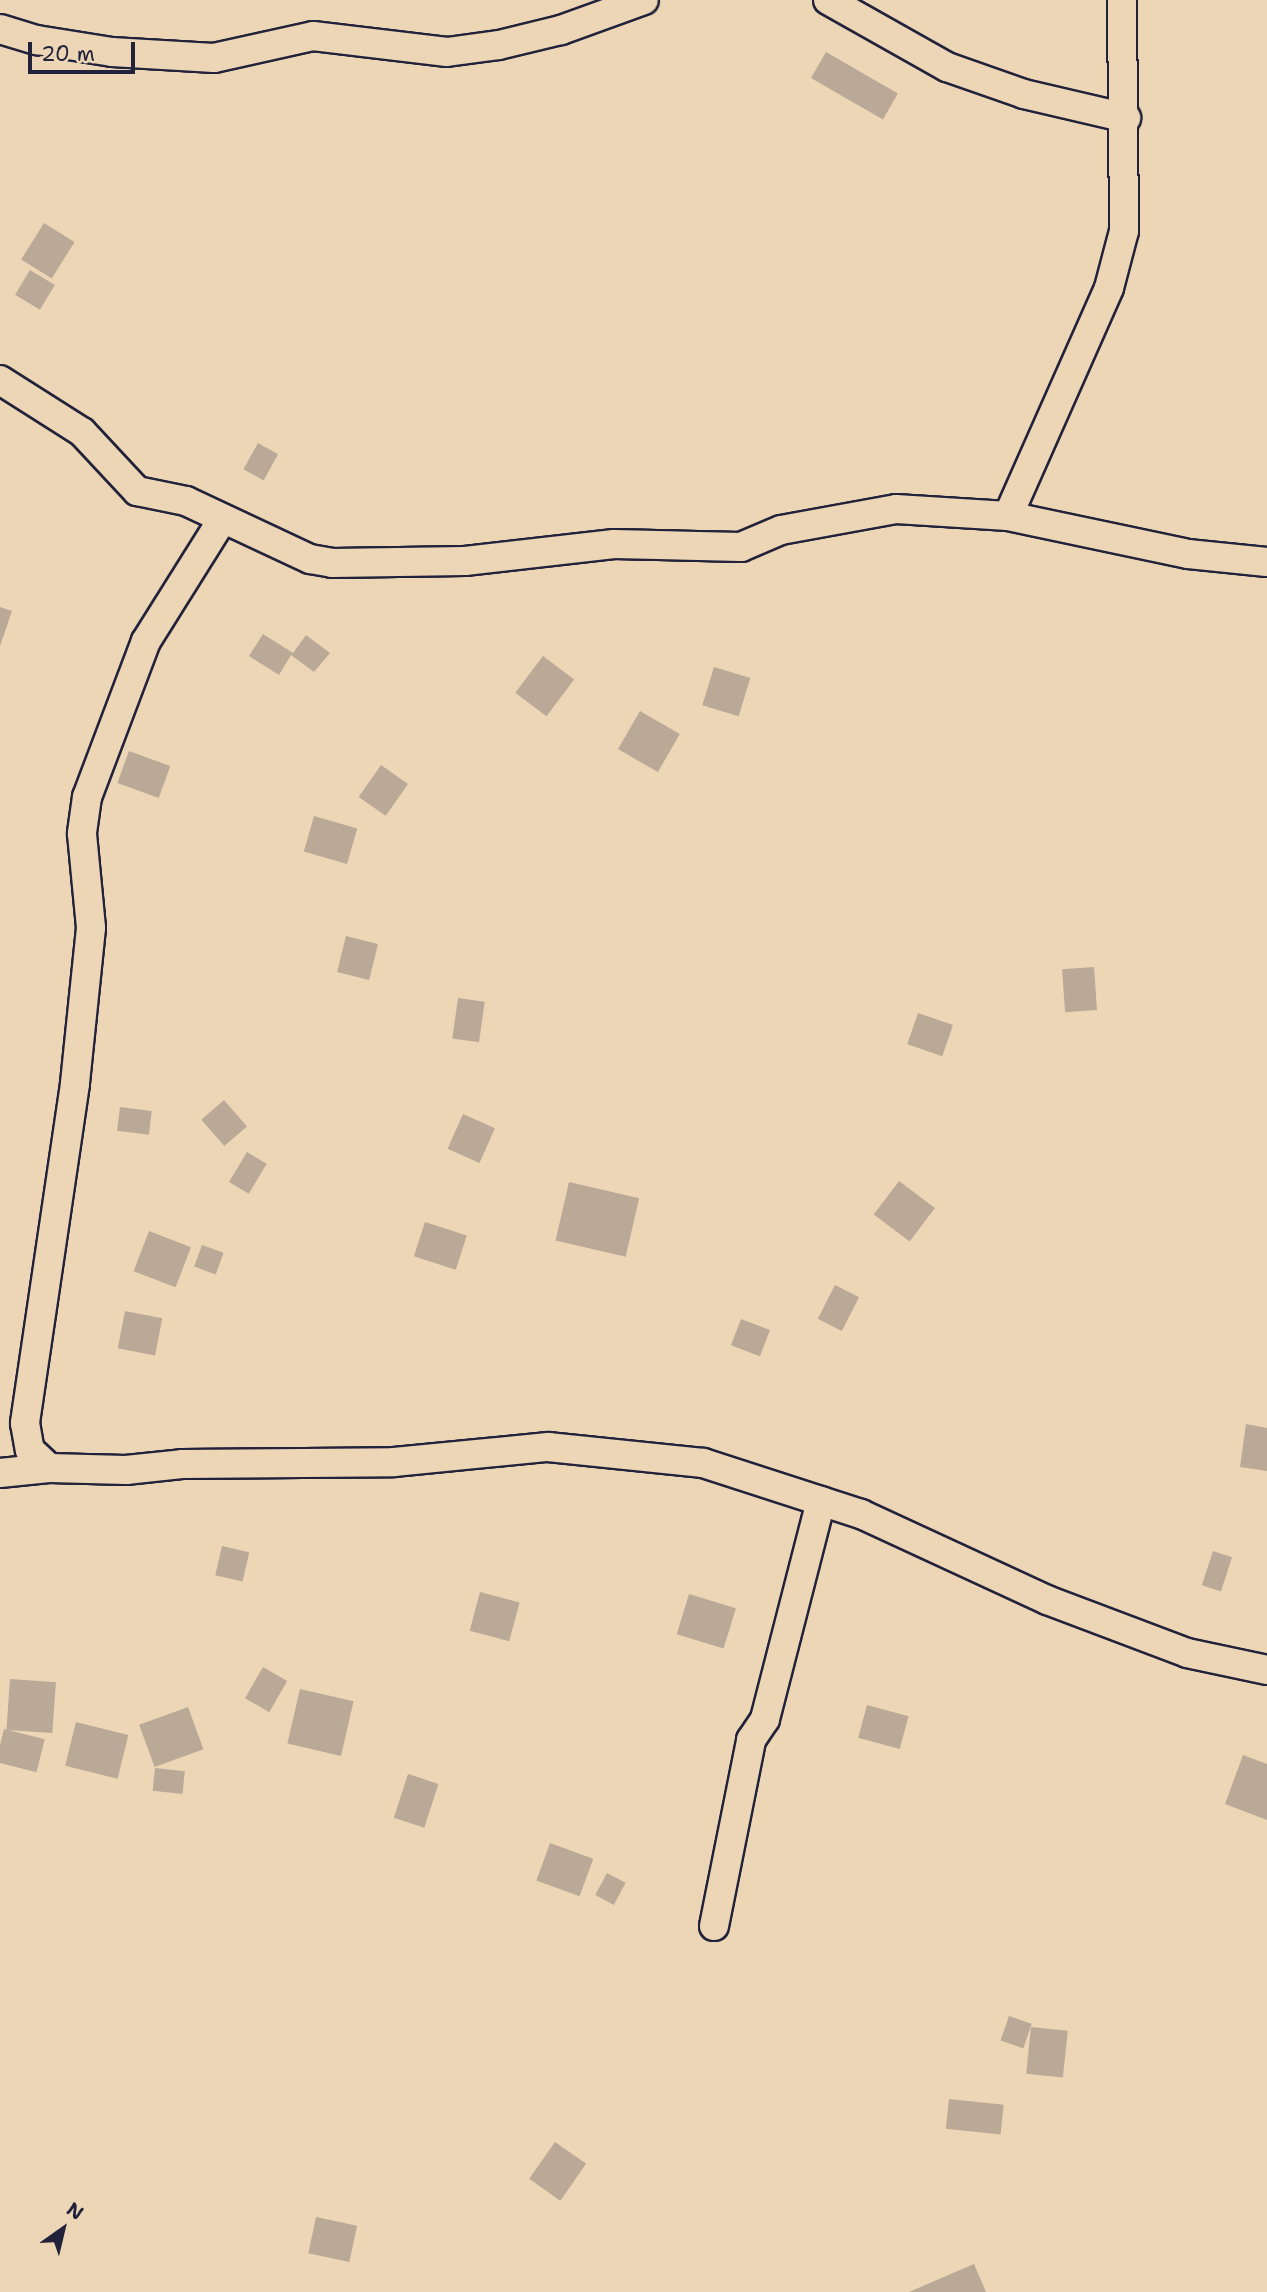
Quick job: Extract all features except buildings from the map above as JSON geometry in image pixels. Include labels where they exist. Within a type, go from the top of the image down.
[{"type":"street","points":[[0,29],[112,52],[214,58],[313,36],[447,52],[499,45],[561,30],[644,0]]},
{"type":"street","points":[[828,0],[947,66],[1024,94],[1126,118]]},
{"type":"street","points":[[1008,516],[1109,288],[1124,231],[1126,118],[1122,0]]},
{"type":"street","points":[[0,380],[82,432],[137,491],[186,501],[310,559],[332,563],[465,561],[614,544],[741,547],[782,530],[896,509],[1008,516],[1188,555],[1267,562]]},
{"type":"street","points":[[49,1468],[30,1450],[24,1423],[75,1084],[91,928],[82,834],[87,797],[146,641],[222,520]]},
{"type":"street","points":[[0,1474],[49,1468],[394,1462],[548,1447],[703,1463],[861,1514],[1047,1600],[1187,1653],[1267,1670]]},
{"type":"street","points":[[714,1926],[751,1740],[765,1719],[821,1501]]}]
